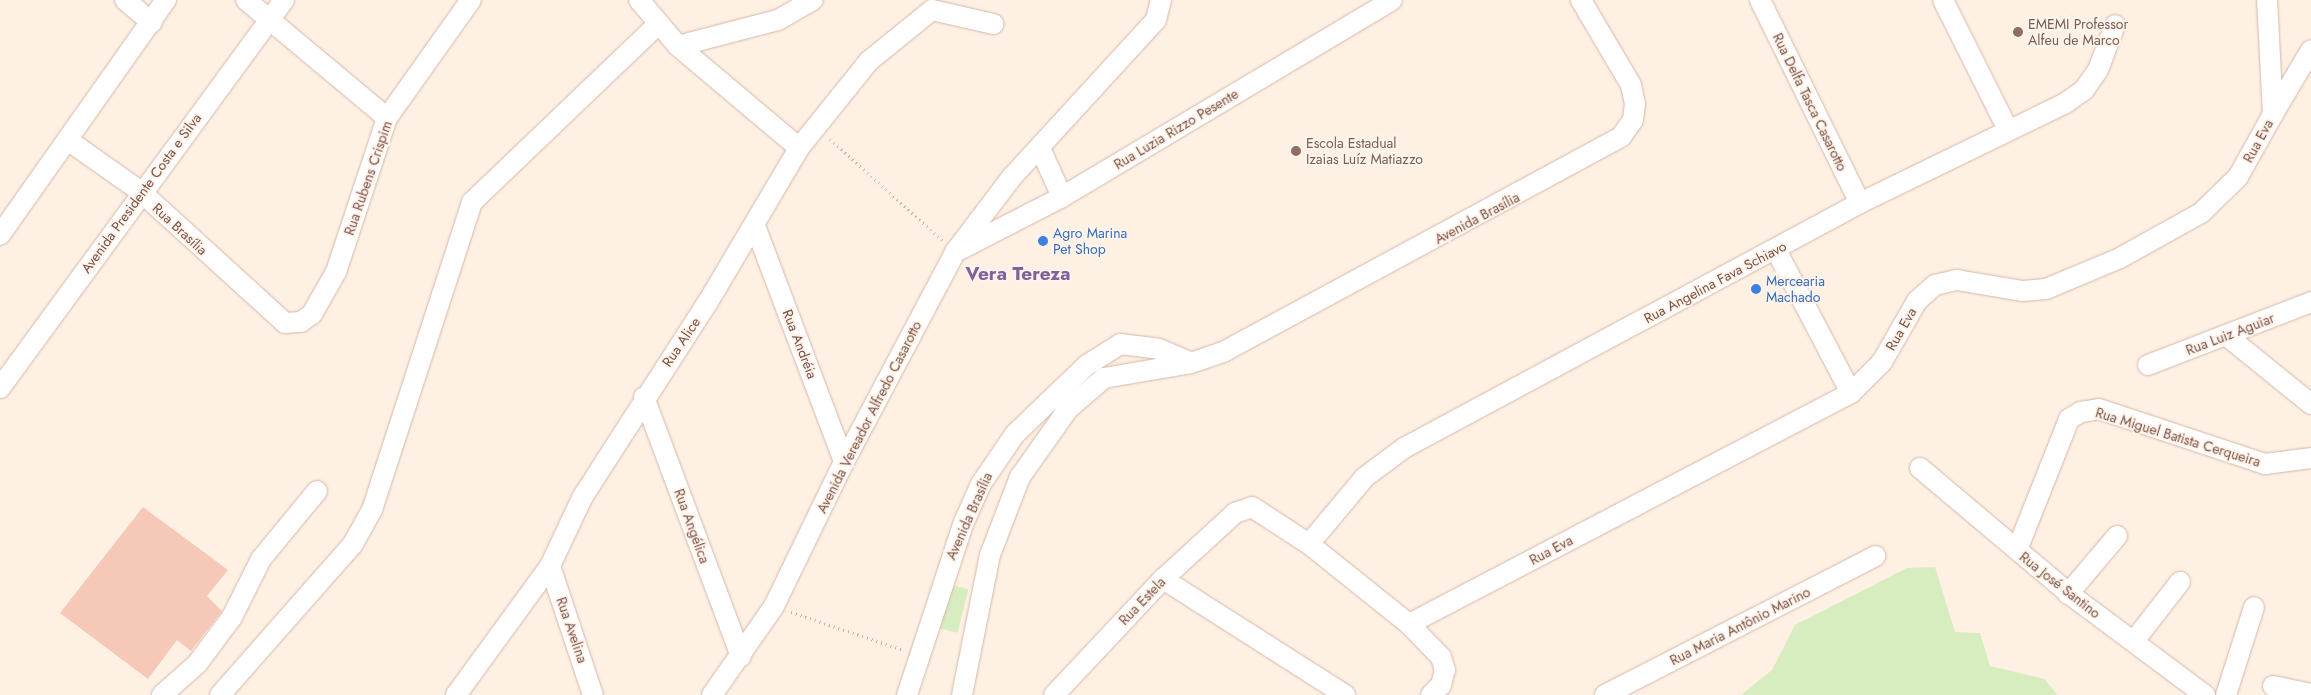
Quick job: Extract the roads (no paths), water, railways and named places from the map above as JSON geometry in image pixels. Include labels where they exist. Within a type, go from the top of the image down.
[{"type":"street","points":[[125,0],[152,23]]},
{"type":"street","points":[[0,235],[70,141],[166,0]]},
{"type":"street","points":[[246,0],[387,118]]},
{"type":"street","name":"Avenida Presidente Costa e Silva","points":[[0,388],[140,191],[271,20],[284,0]]},
{"type":"street","name":"Rua Rubens Crispim","points":[[285,323],[295,324],[312,314],[336,272],[387,118],[471,0]]},
{"type":"street","points":[[639,0],[678,46],[799,148]]},
{"type":"street","points":[[678,46],[778,20],[813,0]]},
{"type":"street","name":"Avenida Vereador Alfredo Casarotto","points":[[712,695],[741,656],[774,606],[844,462],[956,252],[1040,148],[1156,20],[1160,0]]},
{"type":"street","name":"Avenida Brasília","points":[[1104,378],[1191,363],[1225,351],[1621,137],[1633,120],[1635,104],[1631,85],[1581,0]]},
{"type":"street","name":"Rua Delfa Tasca Casarotto","points":[[1760,0],[1860,203]]},
{"type":"street","points":[[1943,0],[2007,128]]},
{"type":"street","name":"Rua Eva","points":[[1409,624],[1851,393],[1882,362],[1917,301],[1935,285],[1957,280],[2023,292],[2046,289],[2120,258],[2201,213],[2238,177],[2273,114],[2267,0]]},
{"type":"street","name":"Rua Luzia Rizzo Pesente","points":[[956,252],[1062,197],[1386,2]]},
{"type":"street","points":[[927,5],[993,24]]},
{"type":"street","name":"Rua Alice","points":[[456,695],[550,566],[582,498],[644,397],[755,226],[799,148],[818,128],[869,61],[927,5]]},
{"type":"street","points":[[220,695],[353,544],[372,510],[472,202],[658,24]]},
{"type":"street","name":"Rua Angelina Fava Schiavo","points":[[1309,544],[1366,477],[1404,448],[1776,250],[1860,203],[2007,128],[2064,104],[2084,90],[2098,70],[2115,25]]},
{"type":"street","points":[[2273,114],[2306,73],[2311,50]]},
{"type":"street","name":"Rua Brasília","points":[[70,141],[140,191],[285,323]]},
{"type":"street","points":[[1040,148],[1062,197]]},
{"type":"street","name":"Rua Andréia","points":[[755,226],[844,462]]},
{"type":"street","points":[[1776,250],[1851,393]]},
{"type":"street","name":"Rua Luiz Aguiar","points":[[2148,365],[2311,302]]},
{"type":"street","points":[[2226,336],[2311,404]]},
{"type":"street","name":"Avenida Brasília","points":[[907,695],[943,575],[981,484],[1015,434],[1087,364],[1120,344],[1138,343],[1191,363]]},
{"type":"street","points":[[962,695],[990,555],[1020,477],[1068,409],[1104,378],[1087,364]]},
{"type":"street","name":"Rua Angélica","points":[[644,397],[741,656]]},
{"type":"street","name":"Rua Miguel Batista Cerqueira","points":[[2016,550],[2069,419],[2081,412],[2099,409],[2266,464],[2311,458]]},
{"type":"street","name":"Rua José Santino","points":[[1920,468],[2068,594],[2205,695]]},
{"type":"street","points":[[162,695],[197,664],[232,617],[261,559],[317,491]]},
{"type":"street","name":"Rua Estela","points":[[1054,695],[1162,578],[1235,513],[1252,507],[1263,511],[1309,544]]},
{"type":"street","points":[[2068,594],[2117,536]]},
{"type":"street","points":[[1309,544],[1409,624],[1441,656],[1446,670],[1442,685],[1431,695]]},
{"type":"street","name":"Rua Maria Antônio Marino","points":[[1605,695],[1875,556]]},
{"type":"street","name":"Rua Avelina","points":[[550,566],[593,695]]},
{"type":"street","points":[[1162,578],[1345,695]]},
{"type":"street","points":[[2134,641],[2180,582]]},
{"type":"street","points":[[2226,695],[2254,607]]},
{"type":"street","points":[[891,695],[916,664]]},
{"type":"street","points":[[2273,686],[2311,694]]},
{"type":"place","name":"EMEMI Professor Alfeu de Marco","points":[[2018,32]]},
{"type":"place","name":"Escola Estadual Izaias Luíz Matiazzo","points":[[1296,151]]},
{"type":"place","name":"Agro Marina Pet Shop","points":[[1043,241]]},
{"type":"place","name":"Mercearia Machado","points":[[1756,289]]},
{"type":"district","name":"Vera Tereza","points":[[1018,274]]}]
